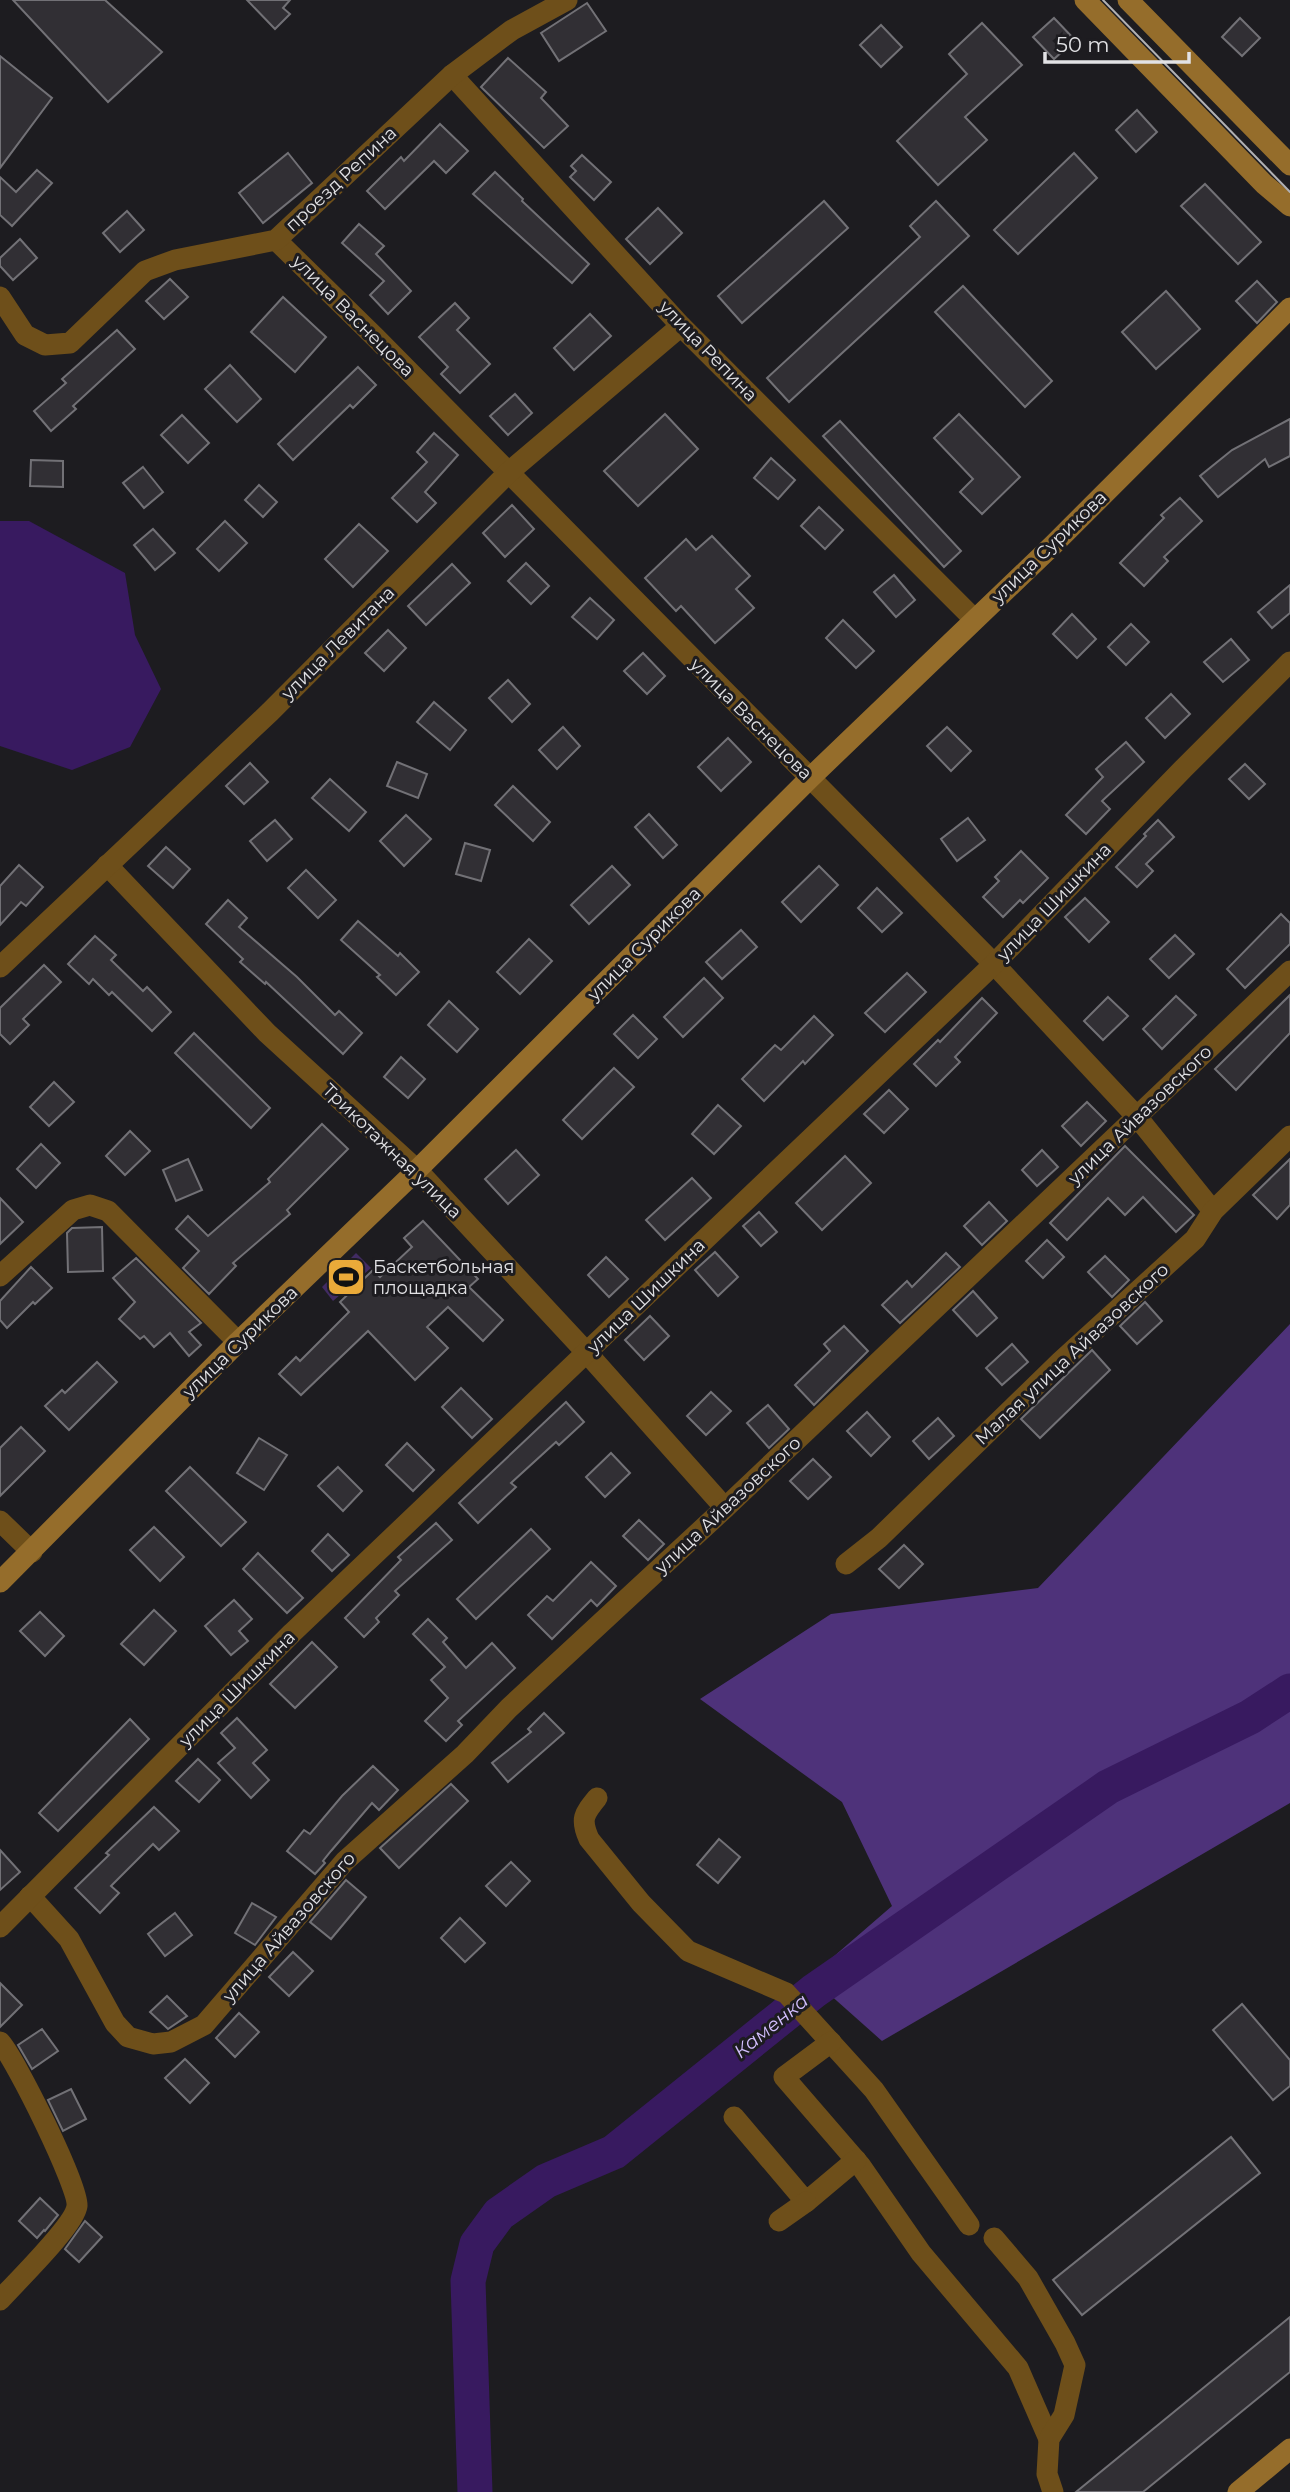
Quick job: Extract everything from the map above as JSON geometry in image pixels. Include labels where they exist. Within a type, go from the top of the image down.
[{"type":"street","name":"проезд Репина","points":[[0,297],[24,335],[45,345],[69,343],[145,271],[175,260],[276,240],[452,75],[512,30],[568,0]]},
{"type":"street","points":[[1085,0],[1265,184],[1290,206]]},
{"type":"street","points":[[1128,0],[1290,165]]},
{"type":"street","name":"улица Репина","points":[[452,75],[681,326],[974,619]]},
{"type":"street","name":"улица Васнецова","points":[[276,240],[994,964],[1138,1118],[1213,1211]]},
{"type":"street","name":"улица Сурикова","points":[[0,1582],[238,1342],[417,1170],[810,778],[1074,525],[1290,308]]},
{"type":"street","name":"улица Левитана","points":[[0,967],[270,712],[509,472],[681,326]]},
{"type":"street","name":"улица Шишкина","points":[[0,1927],[292,1633],[994,964],[1182,769],[1290,663]]},
{"type":"street","name":"Трикотажная улица","points":[[107,865],[267,1032],[417,1170],[587,1353],[725,1508]]},
{"type":"street","name":"улица Айвазовского","points":[[30,1896],[69,1939],[115,2023],[128,2037],[153,2043],[172,2042],[204,2025],[345,1861],[465,1754],[509,1708],[725,1508],[1290,971]]},
{"type":"street","name":"Малая улица Айвазовского","points":[[846,1564],[879,1538],[1060,1362],[1195,1239],[1213,1211],[1290,1136]]},
{"type":"street","points":[[0,1276],[74,1210],[90,1205],[108,1211],[238,1342]]},
{"type":"street","points":[[0,1521],[32,1552]]},
{"type":"street","points":[[597,1797],[585,1812],[583,1826],[589,1839],[641,1903],[688,1951],[786,1993],[874,2090],[969,2225]]},
{"type":"street","points":[[0,2042],[28,2088],[67,2173],[77,2204],[71,2221],[0,2300]]},
{"type":"street","points":[[831,2042],[784,2077],[856,2160],[921,2253],[1018,2368],[1049,2439],[1047,2474],[1053,2492]]},
{"type":"street","points":[[734,2118],[806,2202]]},
{"type":"street","points":[[779,2221],[856,2160]]},
{"type":"street","points":[[994,2238],[1028,2278],[1075,2365],[1064,2415],[1049,2439]]},
{"type":"street","points":[[1238,2492],[1290,2449]]},
{"type":"shaded area","points":[[0,521],[29,521],[125,573],[135,635],[161,689],[130,747],[72,770],[0,746]]},
{"type":"shaded area","name":"Баскетбольная площадка","points":[[356,1253],[371,1268],[333,1301],[322,1287]]},
{"type":"shaded area","points":[[1290,1324],[1290,1803],[882,2041],[810,1977],[892,1906],[842,1802],[700,1699],[831,1614],[1038,1588]]},
{"type":"building","points":[[13,0],[105,0],[162,52],[108,102]]},
{"type":"building","points":[[247,0],[290,0],[283,8],[290,14],[275,29]]},
{"type":"building","points":[[587,3],[606,31],[559,61],[541,33]]},
{"type":"building","points":[[1054,18],[1075,40],[1054,59],[1033,37]]},
{"type":"building","points":[[1240,18],[1260,38],[1242,56],[1222,37]]},
{"type":"building","points":[[982,23],[1022,65],[965,117],[987,140],[938,185],[897,141],[967,74],[949,54]]},
{"type":"building","points":[[881,25],[902,47],[881,67],[860,45]]},
{"type":"building","points":[[0,56],[52,98],[0,168]]},
{"type":"building","points":[[508,58],[546,92],[541,98],[568,126],[544,148],[481,87]]},
{"type":"building","points":[[1137,110],[1157,132],[1136,152],[1116,130]]},
{"type":"building","points":[[440,124],[468,151],[446,173],[434,161],[385,209],[367,191],[401,157],[404,161]]},
{"type":"building","points":[[288,153],[312,183],[263,223],[239,193]]},
{"type":"building","points":[[1074,153],[1097,178],[1018,254],[994,230]]},
{"type":"building","points":[[582,155],[611,182],[594,200],[570,177],[576,171],[571,166]]},
{"type":"building","points":[[37,170],[52,183],[12,226],[0,215],[0,177],[16,192]]},
{"type":"building","points":[[495,172],[589,264],[572,283],[473,194]]},
{"type":"building","points":[[1205,184],[1261,242],[1238,264],[1181,206]]},
{"type":"building","points":[[824,201],[848,228],[742,323],[718,296]]},
{"type":"building","points":[[936,201],[969,236],[789,402],[767,378],[920,237],[910,226]]},
{"type":"building","points":[[658,208],[682,233],[650,264],[626,239]]},
{"type":"building","points":[[127,211],[144,230],[120,252],[103,233]]},
{"type":"building","points":[[359,224],[384,246],[376,254],[411,291],[388,314],[370,295],[384,281],[342,243]]},
{"type":"building","points":[[20,239],[37,258],[13,280],[0,266],[0,258]]},
{"type":"building","points":[[170,279],[188,297],[164,319],[146,301]]},
{"type":"building","points":[[1257,281],[1277,302],[1257,323],[1236,301]]},
{"type":"building","points":[[963,286],[1052,381],[1025,407],[935,312]]},
{"type":"building","points":[[1166,291],[1200,329],[1156,369],[1122,332]]},
{"type":"building","points":[[283,297],[326,337],[295,372],[251,332]]},
{"type":"building","points":[[455,303],[469,318],[457,330],[490,364],[460,393],[441,374],[448,367],[419,337]]},
{"type":"building","points":[[590,314],[611,336],[574,370],[554,348]]},
{"type":"building","points":[[117,330],[135,349],[73,406],[76,409],[51,431],[34,411],[66,383],[62,379]]},
{"type":"building","points":[[230,365],[261,399],[237,422],[205,389]]},
{"type":"building","points":[[358,367],[376,385],[353,408],[350,405],[293,460],[278,444]]},
{"type":"building","points":[[515,394],[532,413],[508,435],[490,416]]},
{"type":"building","points":[[665,414],[698,449],[638,506],[604,471]]},
{"type":"building","points":[[959,414],[1020,477],[982,514],[960,492],[973,479],[934,438]]},
{"type":"building","points":[[182,415],[209,443],[188,463],[161,435]]},
{"type":"building","points":[[1290,419],[1290,456],[1269,467],[1265,459],[1218,497],[1200,476],[1232,450]]},
{"type":"building","points":[[840,421],[961,551],[944,567],[823,436]]},
{"type":"building","points":[[434,433],[458,455],[425,492],[436,503],[417,522],[392,498],[427,462],[417,452]]},
{"type":"building","points":[[771,458],[795,480],[778,499],[754,478]]},
{"type":"building","points":[[31,460],[63,461],[63,487],[30,486]]},
{"type":"building","points":[[143,467],[163,492],[144,508],[123,483]]},
{"type":"building","points":[[259,485],[277,502],[263,517],[245,500]]},
{"type":"building","points":[[1180,498],[1202,521],[1164,557],[1168,561],[1144,586],[1120,563],[1164,518],[1161,515]]},
{"type":"building","points":[[512,505],[534,529],[505,557],[483,533]]},
{"type":"building","points":[[819,507],[843,530],[825,549],[801,526]]},
{"type":"building","points":[[225,521],[247,543],[219,571],[197,549]]},
{"type":"building","points":[[359,524],[388,551],[353,587],[325,559]]},
{"type":"building","points":[[153,529],[175,553],[155,570],[134,545]]},
{"type":"building","points":[[712,536],[750,576],[736,589],[754,608],[715,643],[681,606],[676,611],[645,578],[686,539],[696,550]]},
{"type":"building","points":[[526,563],[549,586],[531,604],[508,581]]},
{"type":"building","points":[[452,564],[470,583],[426,625],[408,606]]},
{"type":"building","points":[[894,575],[915,600],[896,617],[874,592]]},
{"type":"building","points":[[1290,585],[1290,613],[1272,628],[1258,612]]},
{"type":"building","points":[[590,598],[614,620],[597,639],[572,617]]},
{"type":"building","points":[[1072,614],[1096,639],[1077,658],[1053,634]]},
{"type":"building","points":[[843,620],[874,651],[856,668],[826,638]]},
{"type":"building","points":[[1131,624],[1149,642],[1126,665],[1108,647]]},
{"type":"building","points":[[388,630],[406,648],[384,671],[365,653]]},
{"type":"building","points":[[1231,639],[1249,660],[1223,682],[1204,662]]},
{"type":"building","points":[[643,653],[665,676],[647,694],[624,671]]},
{"type":"building","points":[[508,680],[530,704],[512,722],[489,698]]},
{"type":"building","points":[[1171,694],[1190,714],[1165,738],[1146,718]]},
{"type":"building","points":[[434,702],[466,730],[450,750],[417,722]]},
{"type":"building","points":[[563,727],[580,746],[557,769],[539,750]]},
{"type":"building","points":[[947,727],[971,751],[951,771],[927,746]]},
{"type":"building","points":[[728,738],[751,762],[721,791],[698,767]]},
{"type":"building","points":[[1126,742],[1144,762],[1102,801],[1110,809],[1086,834],[1066,815],[1103,777],[1096,769]]},
{"type":"building","points":[[397,762],[427,774],[418,798],[387,786]]},
{"type":"building","points":[[250,763],[268,782],[244,804],[226,786]]},
{"type":"building","points":[[1245,764],[1265,784],[1249,799],[1229,779]]},
{"type":"building","points":[[330,779],[366,812],[349,831],[312,798]]},
{"type":"building","points":[[513,786],[550,822],[533,841],[495,805]]},
{"type":"building","points":[[649,814],[677,845],[663,858],[635,827]]},
{"type":"building","points":[[406,815],[431,839],[404,866],[380,841]]},
{"type":"building","points":[[968,818],[985,840],[957,861],[941,839]]},
{"type":"building","points":[[275,820],[292,839],[267,861],[250,841]]},
{"type":"building","points":[[1158,820],[1174,837],[1146,864],[1153,871],[1137,887],[1116,867]]},
{"type":"building","points":[[465,843],[490,850],[481,881],[456,874]]},
{"type":"building","points":[[166,847],[190,869],[173,888],[148,866]]},
{"type":"building","points":[[1021,851],[1048,878],[1023,903],[1020,900],[1003,917],[983,897],[999,881],[995,877]]},
{"type":"building","points":[[19,865],[43,887],[26,906],[21,902],[0,925],[0,886]]},
{"type":"building","points":[[612,866],[630,885],[589,924],[571,905]]},
{"type":"building","points":[[819,866],[838,885],[801,922],[782,902]]},
{"type":"building","points":[[306,870],[336,900],[318,918],[288,888]]},
{"type":"building","points":[[877,888],[902,913],[882,932],[858,908]]},
{"type":"building","points":[[1085,898],[1109,922],[1089,942],[1065,917]]},
{"type":"building","points":[[228,900],[247,918],[239,927],[297,977],[335,1015],[339,1011],[362,1033],[343,1054],[266,982],[265,984],[240,962],[243,959],[206,924]]},
{"type":"building","points":[[1281,914],[1290,923],[1290,944],[1245,988],[1227,969]]},
{"type":"building","points":[[358,921],[398,956],[400,953],[419,972],[396,995],[377,977],[380,975],[341,940]]},
{"type":"building","points":[[741,930],[757,947],[722,979],[706,962]]},
{"type":"building","points":[[1175,935],[1194,954],[1169,978],[1150,959]]},
{"type":"building","points":[[95,936],[116,955],[111,960],[143,991],[147,987],[171,1012],[152,1031],[112,992],[109,995],[93,979],[89,984],[68,964]]},
{"type":"building","points":[[529,939],[552,961],[520,994],[497,972]]},
{"type":"building","points":[[44,965],[61,982],[23,1019],[29,1025],[10,1044],[0,1034],[0,1008]]},
{"type":"building","points":[[907,973],[926,992],[885,1032],[865,1013]]},
{"type":"building","points":[[704,978],[723,998],[683,1037],[664,1017]]},
{"type":"building","points":[[1290,995],[1290,1033],[1236,1090],[1215,1069]]},
{"type":"building","points":[[1176,996],[1196,1015],[1162,1049],[1143,1029]]},
{"type":"building","points":[[1108,997],[1128,1016],[1103,1040],[1084,1021]]},
{"type":"building","points":[[982,998],[997,1013],[955,1057],[960,1062],[936,1086],[914,1064],[938,1040],[940,1042]]},
{"type":"building","points":[[449,1001],[478,1029],[457,1052],[428,1025]]},
{"type":"building","points":[[633,1015],[657,1039],[638,1058],[614,1034]]},
{"type":"building","points":[[814,1016],[833,1035],[764,1101],[742,1079],[775,1045],[781,1050]]},
{"type":"building","points":[[194,1033],[270,1108],[251,1128],[175,1053]]},
{"type":"building","points":[[401,1057],[425,1079],[408,1098],[384,1077]]},
{"type":"building","points":[[614,1068],[634,1087],[582,1139],[563,1120]]},
{"type":"building","points":[[54,1082],[74,1102],[49,1126],[30,1107]]},
{"type":"building","points":[[889,1090],[908,1109],[884,1133],[864,1114]]},
{"type":"building","points":[[1087,1102],[1106,1121],[1081,1146],[1062,1126]]},
{"type":"building","points":[[718,1105],[741,1126],[714,1154],[692,1134]]},
{"type":"building","points":[[322,1124],[348,1149],[287,1210],[290,1214],[233,1263],[236,1266],[209,1294],[183,1268],[199,1251],[176,1229],[188,1216],[208,1236],[270,1182],[268,1179]]},
{"type":"building","points":[[130,1131],[150,1151],[125,1175],[106,1156]]},
{"type":"building","points":[[41,1144],[60,1163],[36,1188],[17,1169]]},
{"type":"building","points":[[1125,1146],[1194,1215],[1176,1232],[1143,1197],[1125,1215],[1108,1198],[1067,1240],[1050,1223]]},
{"type":"building","points":[[516,1150],[539,1175],[508,1204],[485,1179]]},
{"type":"building","points":[[1042,1150],[1058,1167],[1037,1186],[1022,1170]]},
{"type":"building","points":[[845,1156],[871,1183],[822,1230],[796,1203]]},
{"type":"building","points":[[188,1159],[202,1190],[176,1201],[163,1170]]},
{"type":"building","points":[[1290,1159],[1290,1205],[1277,1219],[1253,1195]]},
{"type":"building","points":[[692,1178],[711,1198],[665,1240],[646,1220]]},
{"type":"building","points":[[0,1198],[23,1222],[0,1244]]},
{"type":"building","points":[[989,1202],[1007,1221],[982,1245],[964,1226]]},
{"type":"building","points":[[759,1212],[777,1232],[761,1246],[743,1226]]},
{"type":"building","points":[[423,1221],[478,1279],[469,1287],[503,1320],[483,1341],[448,1307],[427,1327],[448,1348],[415,1380],[368,1331],[301,1395],[279,1374],[296,1357],[300,1361],[349,1312],[340,1302],[373,1270],[380,1277],[412,1247],[404,1238]]},
{"type":"building","points":[[102,1227],[103,1271],[68,1272],[67,1233],[72,1228]]},
{"type":"building","points":[[1047,1240],[1064,1257],[1043,1278],[1026,1261]]},
{"type":"building","points":[[715,1252],[738,1277],[718,1296],[695,1270]]},
{"type":"building","points":[[946,1253],[960,1267],[900,1323],[882,1305],[907,1281],[912,1287]]},
{"type":"building","points":[[1105,1256],[1129,1280],[1112,1297],[1088,1272]]},
{"type":"building","points":[[606,1257],[628,1279],[609,1297],[588,1275]]},
{"type":"building","points":[[136,1258],[201,1323],[189,1332],[201,1345],[189,1356],[170,1333],[154,1347],[144,1336],[140,1339],[119,1319],[135,1302],[113,1278]]},
{"type":"building","points":[[31,1267],[52,1288],[35,1304],[33,1302],[7,1328],[0,1320],[0,1301]]},
{"type":"building","points":[[973,1291],[997,1318],[977,1336],[953,1310]]},
{"type":"building","points":[[1145,1302],[1162,1321],[1137,1344],[1120,1326]]},
{"type":"building","points":[[650,1316],[669,1336],[644,1360],[625,1340]]},
{"type":"building","points":[[844,1326],[868,1351],[814,1405],[795,1385],[830,1351],[824,1344]]},
{"type":"building","points":[[1012,1344],[1028,1362],[1002,1385],[986,1368]]},
{"type":"building","points":[[1092,1350],[1110,1370],[1040,1438],[1021,1419]]},
{"type":"building","points":[[97,1362],[117,1382],[69,1430],[45,1406],[62,1390],[65,1393]]},
{"type":"building","points":[[461,1388],[492,1419],[472,1438],[442,1407]]},
{"type":"building","points":[[711,1392],[731,1411],[706,1435],[687,1416]]},
{"type":"building","points":[[566,1402],[584,1422],[559,1445],[556,1442],[511,1483],[516,1487],[478,1523],[459,1503]]},
{"type":"building","points":[[768,1405],[789,1429],[769,1448],[747,1423]]},
{"type":"building","points":[[867,1412],[890,1437],[871,1456],[847,1431]]},
{"type":"building","points":[[938,1418],[954,1436],[929,1459],[913,1441]]},
{"type":"building","points":[[21,1427],[45,1451],[0,1496],[0,1448]]},
{"type":"building","points":[[259,1438],[287,1455],[264,1490],[237,1473]]},
{"type":"building","points":[[407,1443],[434,1470],[413,1491],[386,1465]]},
{"type":"building","points":[[611,1453],[630,1473],[605,1497],[586,1477]]},
{"type":"building","points":[[813,1459],[831,1477],[808,1499],[790,1481]]},
{"type":"building","points":[[190,1467],[246,1522],[221,1546],[166,1491]]},
{"type":"building","points":[[338,1467],[362,1491],[343,1511],[318,1486]]},
{"type":"building","points":[[639,1520],[664,1544],[648,1560],[623,1536]]},
{"type":"building","points":[[436,1523],[452,1540],[395,1591],[399,1595],[376,1618],[379,1622],[364,1637],[345,1618],[401,1560],[398,1557]]},
{"type":"building","points":[[154,1527],[184,1557],[160,1581],[130,1550]]},
{"type":"building","points":[[531,1529],[550,1549],[476,1619],[457,1599]]},
{"type":"building","points":[[328,1534],[349,1555],[332,1571],[312,1551]]},
{"type":"building","points":[[904,1545],[923,1564],[899,1588],[879,1569]]},
{"type":"building","points":[[258,1553],[303,1598],[287,1613],[243,1569]]},
{"type":"building","points":[[591,1562],[616,1586],[597,1606],[591,1600],[552,1639],[528,1615],[547,1596],[553,1601]]},
{"type":"building","points":[[234,1600],[252,1619],[239,1631],[248,1641],[231,1655],[205,1626]]},
{"type":"building","points":[[154,1610],[176,1631],[144,1665],[121,1644]]},
{"type":"building","points":[[40,1612],[64,1636],[45,1656],[20,1631]]},
{"type":"building","points":[[428,1619],[447,1638],[443,1642],[466,1668],[492,1643],[515,1668],[458,1721],[462,1725],[446,1741],[425,1721],[448,1698],[431,1680],[445,1667],[413,1634]]},
{"type":"building","points":[[312,1642],[337,1667],[295,1708],[270,1684]]},
{"type":"building","points":[[544,1713],[564,1733],[508,1782],[492,1763],[531,1732],[528,1729]]},
{"type":"building","points":[[237,1718],[267,1750],[253,1763],[269,1780],[251,1798],[218,1763],[235,1748],[221,1733]]},
{"type":"building","points":[[130,1719],[149,1739],[58,1831],[39,1813]]},
{"type":"building","points":[[198,1759],[220,1780],[199,1802],[176,1781]]},
{"type":"building","points":[[373,1766],[398,1790],[379,1810],[372,1803],[315,1874],[287,1851],[304,1830],[310,1834],[342,1796]]},
{"type":"building","points":[[451,1784],[468,1801],[399,1868],[380,1848]]},
{"type":"building","points":[[154,1807],[179,1831],[159,1850],[153,1844],[111,1886],[119,1893],[100,1913],[75,1888],[109,1855],[106,1853]]},
{"type":"building","points":[[719,1839],[740,1857],[718,1883],[697,1865]]},
{"type":"building","points":[[0,1850],[20,1872],[0,1890]]},
{"type":"building","points":[[511,1862],[530,1881],[506,1906],[486,1886]]},
{"type":"building","points":[[346,1880],[366,1897],[331,1939],[310,1922]]},
{"type":"building","points":[[252,1903],[276,1917],[255,1945],[235,1933]]},
{"type":"building","points":[[175,1913],[192,1935],[165,1956],[148,1934]]},
{"type":"building","points":[[460,1918],[485,1943],[465,1962],[441,1938]]},
{"type":"building","points":[[293,1952],[313,1971],[289,1996],[269,1977]]},
{"type":"building","points":[[0,1983],[22,2005],[0,2027]]},
{"type":"building","points":[[167,1996],[187,2016],[168,2029],[150,2012]]},
{"type":"building","points":[[1242,2004],[1290,2060],[1290,2086],[1273,2100],[1213,2030]]},
{"type":"building","points":[[239,2013],[259,2032],[235,2057],[216,2038]]},
{"type":"building","points":[[42,2029],[58,2051],[32,2069],[18,2045]]},
{"type":"building","points":[[185,2059],[209,2083],[190,2103],[165,2078]]},
{"type":"building","points":[[71,2089],[86,2119],[63,2131],[48,2100]]},
{"type":"building","points":[[1231,2137],[1260,2173],[1082,2315],[1053,2280]]},
{"type":"building","points":[[40,2198],[58,2215],[37,2238],[19,2221]]},
{"type":"building","points":[[85,2221],[102,2237],[79,2262],[65,2249]]},
{"type":"building","points":[[1290,2317],[1290,2372],[1143,2492],[1076,2492]]},
{"type":"waterway","name":"Каменка","points":[[475,2492],[468,2281],[477,2244],[499,2214],[546,2181],[614,2152],[814,1991],[1108,1787],[1250,1717],[1290,1691]]},
{"type":"tram line","points":[[1103,0],[1290,192]]},
{"type":"place","name":"Баскетбольная площадка","points":[[346,1277]]}]
